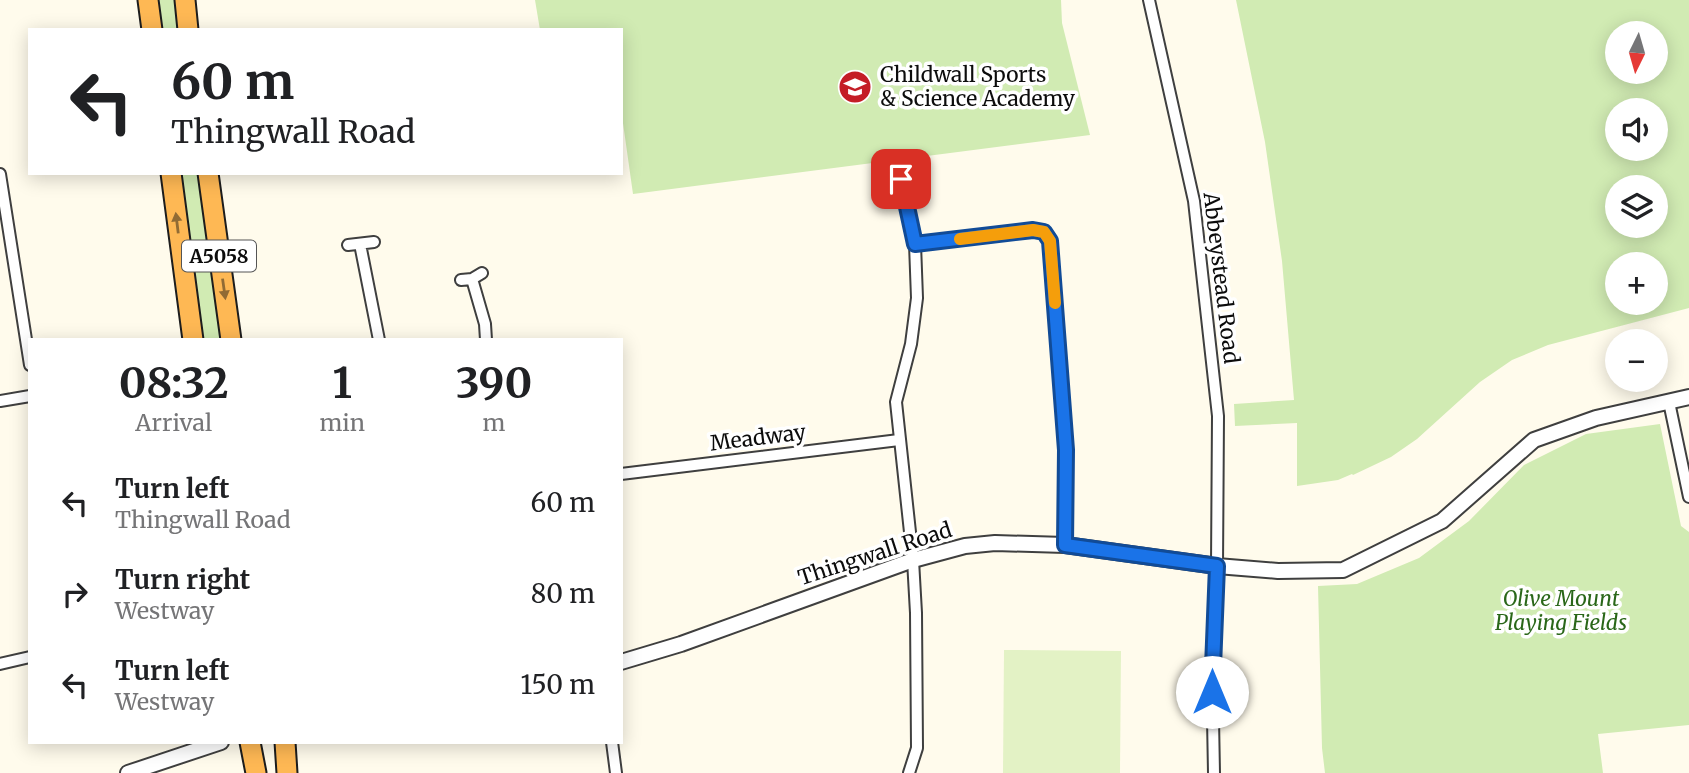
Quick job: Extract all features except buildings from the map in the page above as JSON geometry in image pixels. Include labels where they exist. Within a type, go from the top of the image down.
[{"type":"highway","points":[[148,0],[152,28]]},
{"type":"highway","points":[[185,0],[188,28]]},
{"type":"highway","name":"A5058","points":[[171,175],[192,338]]},
{"type":"highway","name":"A5058","points":[[208,175],[231,338]]},
{"type":"highway","points":[[250,744],[256,773]]},
{"type":"highway","points":[[285,744],[287,773]]},
{"type":"street","name":"Abbeystead Road","points":[[1149,0],[1194,201],[1218,416],[1217,566],[1212,664],[1214,773]]},
{"type":"street","points":[[0,174],[4,229],[28,355]]},
{"type":"street","points":[[901,179],[915,244],[915,321],[896,402],[913,560],[917,748],[909,773]]},
{"type":"street","points":[[915,244],[1033,230],[1044,232],[1050,241],[1066,450],[1065,545]]},
{"type":"street","points":[[348,246],[374,242]]},
{"type":"street","points":[[360,244],[379,338]]},
{"type":"street","points":[[472,277],[485,324],[486,338]]},
{"type":"street","points":[[0,401],[28,396]]},
{"type":"street","name":"Thingwall Road","points":[[623,661],[681,644],[913,560],[965,546],[995,543],[1065,545],[1217,566],[1278,571],[1343,570],[1442,521],[1534,440],[1596,418],[1689,397]]},
{"type":"street","points":[[1669,402],[1689,497]]},
{"type":"street","name":"Meadway","points":[[623,474],[899,440]]},
{"type":"street","points":[[0,664],[28,657]]},
{"type":"street","points":[[128,773],[215,744]]},
{"type":"street","points":[[612,744],[616,773]]},
{"type":"green space","points":[[152,0],[176,0],[180,28],[156,28]]},
{"type":"green space","name":"Childwall Sports & Science Academy","points":[[535,0],[1061,0],[1062,23],[1090,135],[633,194],[623,123],[623,28],[540,28]]},
{"type":"green space","points":[[1236,0],[1689,0],[1689,308],[1668,314],[1668,252],[1605,252],[1605,315],[1662,315],[1548,345],[1512,360],[1480,382],[1417,439],[1391,457],[1338,480],[1297,486],[1297,423],[1235,426],[1234,404],[1294,400],[1282,261],[1265,142]]},
{"type":"green space","points":[[175,175],[199,175],[221,338],[197,338]]},
{"type":"green space","name":"Olive Mount Playing Fields","points":[[1660,424],[1681,526],[1689,532],[1689,725],[1598,734],[1603,773],[1325,773],[1318,586],[1357,584],[1419,558],[1469,521],[1524,465],[1586,434]]},
{"type":"green space","points":[[1004,650],[1121,651],[1120,773],[1003,773]]},
{"type":"slow traffic","points":[[960,239],[1033,230],[1044,232],[1050,241],[1055,303]]},
{"type":"place","name":"Childwall Sports & Science Academy","points":[[855,87]]},
{"type":"route","points":[[901,179],[915,244],[1033,230],[1044,232],[1050,241],[1066,450],[1065,545],[1217,566],[1212,692]]}]
